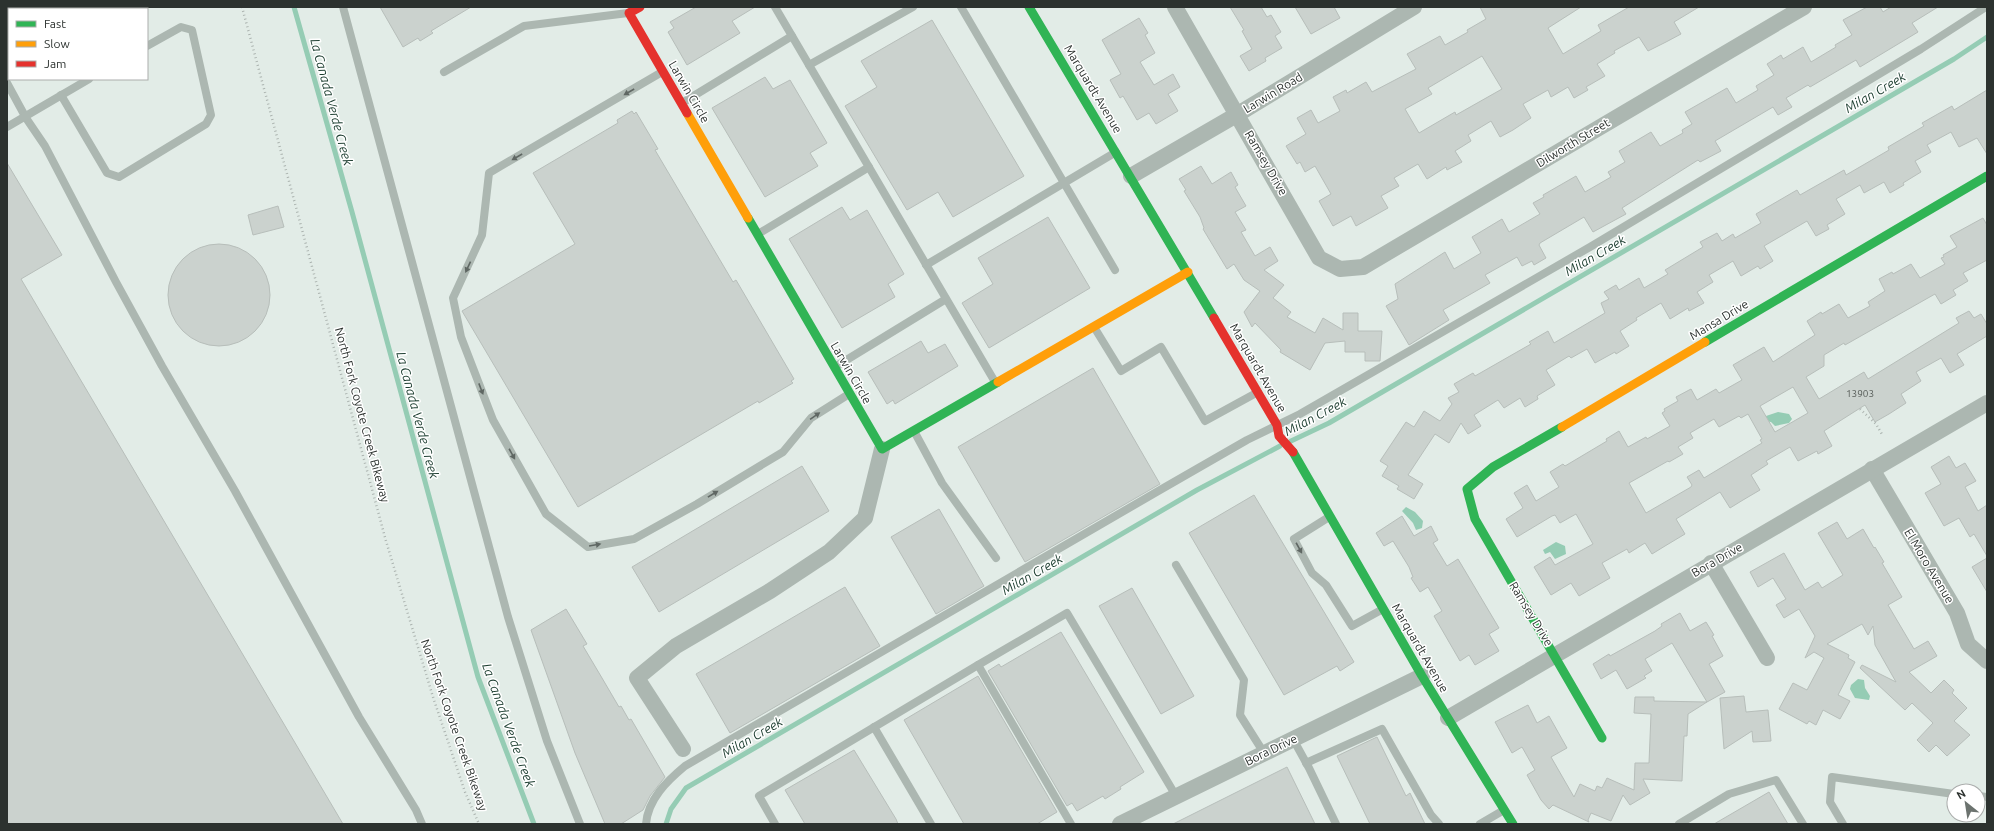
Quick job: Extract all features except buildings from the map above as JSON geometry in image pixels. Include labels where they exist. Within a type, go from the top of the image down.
[{"type":"street","points":[[629,13],[640,7]]},
{"type":"street","name":"Marquardt Avenue","points":[[1029,7],[1117,152],[1258,392],[1277,425],[1279,436],[1293,452],[1422,676],[1505,810],[1512,824]]},
{"type":"street","name":"Ramsey Drive","points":[[1175,7],[1238,114],[1319,258],[1340,269]]},
{"type":"street","name":"Dilworth Street","points":[[1340,269],[1363,267],[1804,7]]},
{"type":"street","name":"Larwin Road","points":[[1131,176],[1238,114],[1404,10]]},
{"type":"street","name":"Larwin Circle","points":[[629,13],[882,449]]},
{"type":"street","name":"Mansa Drive","points":[[1467,489],[1493,468],[1987,176]]},
{"type":"street","points":[[683,749],[637,678],[676,646],[770,591],[829,552],[865,518],[882,449],[1188,272]]},
{"type":"street","name":"Bora Drive","points":[[1448,718],[1987,403]]},
{"type":"street","name":"El Moro Avenue","points":[[1872,469],[1957,613],[1968,644],[1987,661]]},
{"type":"street","name":"Ramsey Drive","points":[[1467,489],[1475,519],[1556,655],[1602,738]]},
{"type":"street","points":[[1711,563],[1767,658]]},
{"type":"street","name":"Bora Drive","points":[[1120,824],[1422,676]]},
{"type":"lane","points":[[342,7],[508,617],[547,740],[580,824]]},
{"type":"lane","points":[[775,7],[996,383]]},
{"type":"lane","points":[[810,66],[913,7]]},
{"type":"lane","points":[[961,7],[1063,184],[1115,270]]},
{"type":"lane","points":[[646,824],[654,798],[666,781],[685,766],[1160,490],[1590,247],[1921,49],[1986,7]]},
{"type":"lane","points":[[444,72],[524,26],[629,13]]},
{"type":"lane","points":[[61,95],[108,173],[119,177],[206,124],[212,115],[192,30],[181,27],[148,45]]},
{"type":"lane","points":[[681,104],[792,36]]},
{"type":"lane","points":[[663,72],[489,173],[482,235],[453,298],[461,337],[493,420],[546,514],[588,546],[634,539],[697,504],[783,452],[811,418],[850,394]]},
{"type":"lane","points":[[7,127],[26,118],[87,80]]},
{"type":"lane","points":[[7,83],[26,118],[45,146],[162,366],[235,491],[360,717],[416,810],[422,824]]},
{"type":"lane","points":[[926,265],[1117,152]]},
{"type":"lane","points":[[757,234],[869,167]]},
{"type":"lane","points":[[834,367],[946,299]]},
{"type":"lane","points":[[1093,327],[1121,371],[1161,348],[1205,421],[1258,392]]},
{"type":"lane","points":[[913,430],[942,482],[996,558]]},
{"type":"lane","points":[[1330,516],[1294,539],[1312,573],[1326,585],[1352,626],[1383,609]]},
{"type":"lane","points":[[1176,565],[1244,680],[1240,715],[1264,753]]},
{"type":"lane","points":[[776,824],[759,796],[1068,613],[1176,796]]},
{"type":"lane","points":[[978,665],[1071,824]]},
{"type":"lane","points":[[874,727],[932,824]]},
{"type":"lane","points":[[1306,763],[1382,729],[1431,815],[1439,824]]},
{"type":"lane","points":[[1293,739],[1336,824]]},
{"type":"lane","points":[[1843,824],[1830,802],[1832,778],[1946,793]]},
{"type":"lane","points":[[1679,824],[1729,794],[1776,780],[1803,824]]},
{"type":"lane","points":[[1480,824],[1505,810]]},
{"type":"path","name":"North Fork Coyote Creek Bikeway","points":[[242,7],[386,541],[433,697],[465,792],[479,824]]},
{"type":"path","points":[[1860,409],[1876,424],[1883,436]]},
{"type":"shaded area","points":[[1778,412],[1789,414],[1792,419],[1789,423],[1775,426],[1771,422],[1764,421],[1766,416]]},
{"type":"shaded area","points":[[1406,507],[1415,512],[1423,521],[1422,528],[1416,530],[1413,523],[1402,511]]},
{"type":"shaded area","points":[[1556,542],[1565,546],[1566,554],[1555,559],[1550,552],[1545,554],[1543,550]]},
{"type":"shaded area","points":[[1858,679],[1864,680],[1865,688],[1870,696],[1869,700],[1855,698],[1850,689],[1851,685]]},
{"type":"waterway","name":"La Canada Verde Creek","points":[[294,7],[352,212],[478,677],[534,824]]},
{"type":"waterway","name":"Milan Creek","points":[[1291,441],[1329,423],[1954,59],[1987,37]]},
{"type":"waterway","name":"Milan Creek","points":[[666,824],[671,809],[686,788],[1197,490],[1280,446]]},
{"type":"traffic: fast","points":[[1029,7],[1214,318]]},
{"type":"traffic: fast","points":[[1705,342],[1987,176]]},
{"type":"traffic: fast","points":[[748,218],[882,449],[998,382]]},
{"type":"traffic: fast","points":[[1562,427],[1493,467],[1467,489],[1475,519],[1602,738]]},
{"type":"traffic: fast","points":[[1293,452],[1422,676],[1513,824]]},
{"type":"traffic: slow","points":[[687,113],[748,218]]},
{"type":"traffic: slow","points":[[998,382],[1188,272]]},
{"type":"traffic: slow","points":[[1562,427],[1705,342]]},
{"type":"traffic: jam","points":[[640,7],[629,13],[687,113]]},
{"type":"traffic: jam","points":[[1214,318],[1277,425],[1279,436],[1293,452]]}]
